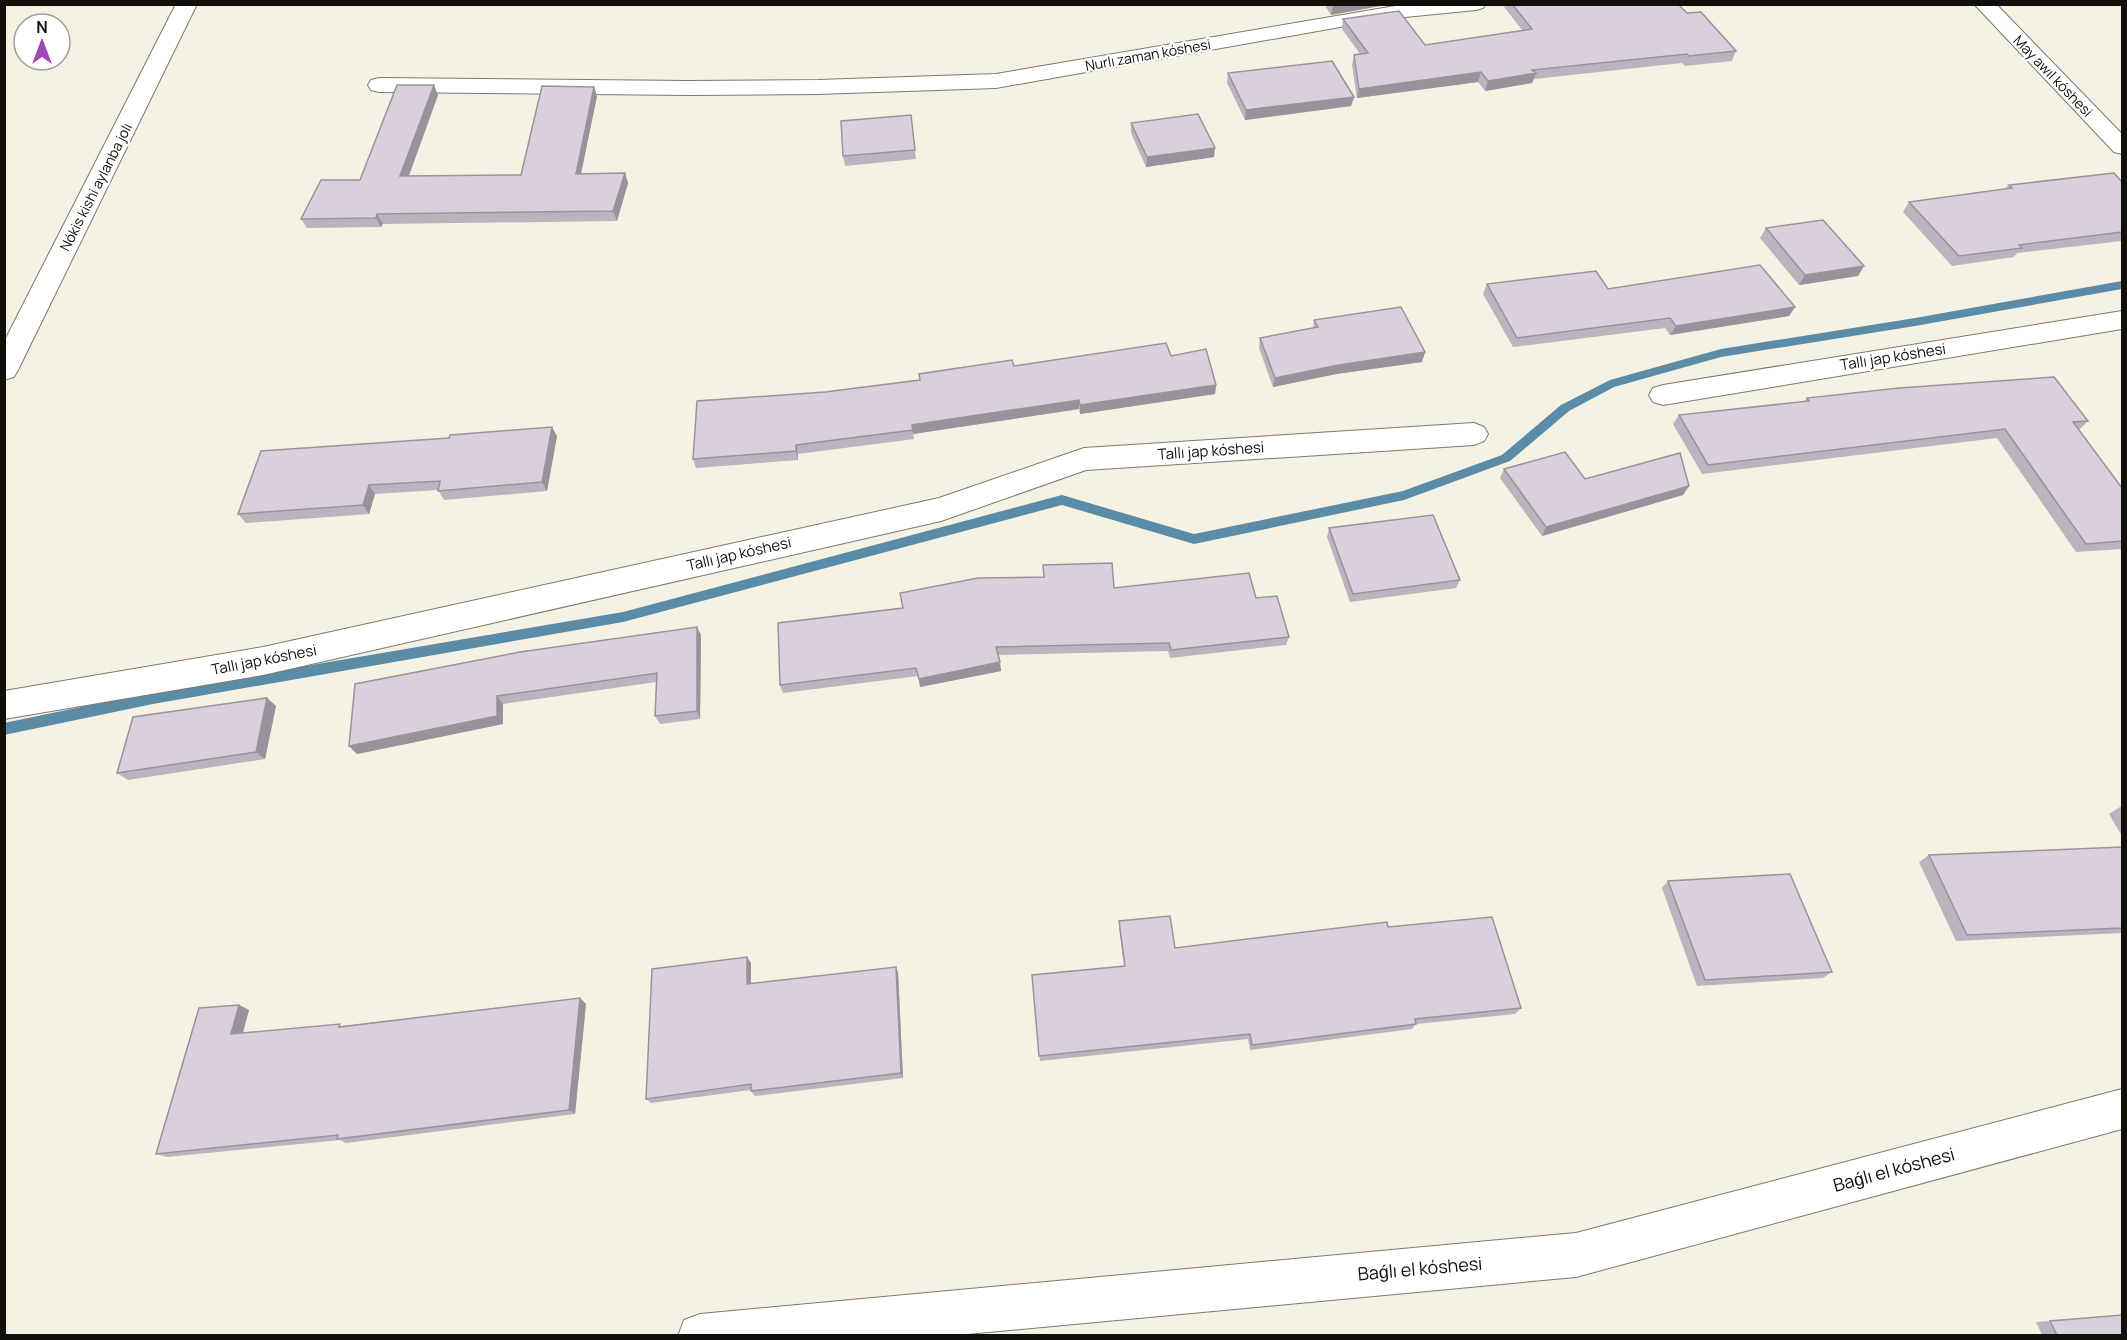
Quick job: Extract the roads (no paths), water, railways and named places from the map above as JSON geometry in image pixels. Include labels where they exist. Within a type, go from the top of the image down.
[{"type":"street","name":"Nókis kishi aylanba jolı","points":[[4,370],[187,4]]},
{"type":"street","name":"Nurlı zaman kóshesi","points":[[379,85],[818,87],[996,81],[1385,13],[1476,4]]},
{"type":"street","name":"May awıl kóshesi","points":[[1984,4],[2122,147]]},
{"type":"street","name":"Tallı jap kóshesi","points":[[1663,395],[2122,320]]},
{"type":"street","name":"Tallı jap kóshesi","points":[[4,705],[263,662],[941,509],[1084,459],[1474,434]]},
{"type":"street","name":"Baǵlı el kóshesi","points":[[700,1335],[1576,1255],[2122,1109]]},
{"type":"waterway","points":[[4,729],[153,698],[623,617],[1062,500],[1194,539],[1404,495],[1506,458],[1565,408],[1610,384],[1721,353],[1915,322],[2122,285]]}]
